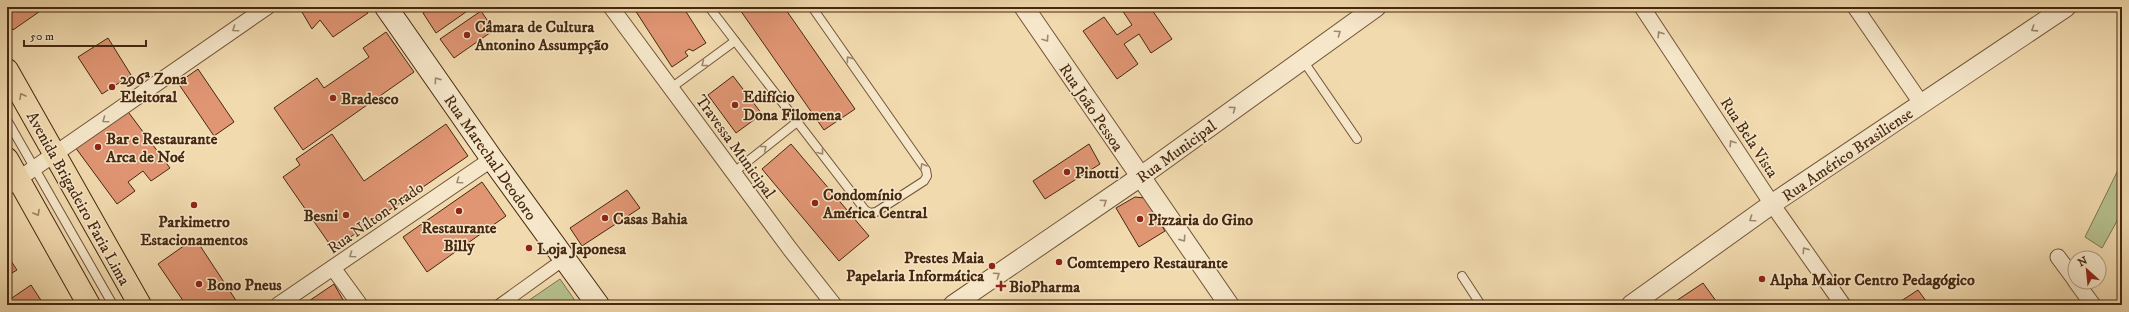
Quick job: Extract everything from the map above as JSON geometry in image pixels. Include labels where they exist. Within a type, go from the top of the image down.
[{"type":"main road","name":"Rua Marechal Deodoro","points":[[386,7],[492,159],[598,305]]},
{"type":"main road","name":"Avenida Brigadeiro Faria Lima","points":[[7,70],[140,305]]},
{"type":"main road","points":[[7,159],[20,178],[90,305]]},
{"type":"street","points":[[20,178],[267,7]]},
{"type":"street","name":"Travessa Municipal","points":[[612,7],[733,173],[834,305]]},
{"type":"street","name":"Rua João Pessoa","points":[[1024,7],[1229,305]]},
{"type":"street","name":"Rua Municipal","points":[[953,305],[1140,177],[1376,7]]},
{"type":"street","name":"Rua Bela Vista","points":[[1642,7],[1772,204],[1843,305]]},
{"type":"street","points":[[1855,7],[1921,103]]},
{"type":"street","name":"Rua Américo Brasiliense","points":[[1631,305],[1772,204],[2066,7]]},
{"type":"street","name":"Rua Nílton Prado","points":[[278,305],[492,159]]},
{"type":"street","points":[[2058,257],[2067,269]]},
{"type":"street","points":[[500,305],[564,259]]},
{"type":"street","points":[[333,268],[360,305]]},
{"type":"street","points":[[2082,290],[2093,305]]},
{"type":"lane","points":[[709,7],[865,210],[870,213],[876,212],[924,181],[927,176],[926,170],[812,7]]},
{"type":"lane","points":[[671,88],[735,41]]},
{"type":"lane","points":[[1302,59],[1357,139]]},
{"type":"lane","points":[[7,120],[20,178],[112,305]]},
{"type":"lane","points":[[733,173],[797,122]]},
{"type":"lane","points":[[1462,276],[1481,305]]},
{"type":"green space","points":[[2122,162],[2122,212],[2102,248],[2085,237]]},
{"type":"green space","points":[[560,279],[578,305],[522,305]]},
{"type":"building","points":[[7,7],[46,7],[13,30],[7,21]]},
{"type":"building","points":[[299,7],[364,7],[368,13],[333,37],[320,20],[312,29]]},
{"type":"building","points":[[432,7],[473,7],[436,33],[423,13]]},
{"type":"building","points":[[633,7],[683,7],[706,43],[693,51],[689,49],[685,52],[688,56],[672,67]]},
{"type":"building","points":[[738,7],[784,7],[855,109],[824,130]]},
{"type":"building","points":[[1120,7],[1150,7],[1172,39],[1151,53],[1139,34],[1124,44],[1138,64],[1117,79],[1083,31],[1104,17],[1117,35],[1132,25]]},
{"type":"building","name":"Câmara de Cultura Antonino Assumpção","points":[[481,11],[494,30],[454,58],[440,39]]},
{"type":"building","name":"Bradesco","points":[[386,32],[414,72],[303,150],[274,108],[317,78],[324,88],[369,57],[363,48]]},
{"type":"building","points":[[108,38],[131,75],[102,94],[78,57]]},
{"type":"building","points":[[198,69],[234,122],[214,136],[178,83]]},
{"type":"building","name":"Edifício Dona Filomena","points":[[733,76],[762,114],[736,133],[708,95]]},
{"type":"building","points":[[126,109],[170,168],[151,181],[143,171],[128,182],[135,191],[117,204],[75,147]]},
{"type":"building","name":"Besni","points":[[446,124],[468,156],[333,249],[283,177],[300,165],[296,159],[332,134],[364,181]]},
{"type":"building","name":"Condomínio América Central","points":[[791,144],[869,236],[839,261],[762,169]]},
{"type":"building","name":"Pinotti","points":[[1089,144],[1100,164],[1045,199],[1033,181]]},
{"type":"building","points":[[482,182],[506,216],[427,272],[403,237]]},
{"type":"building","name":"Casas Bahia","points":[[627,190],[640,208],[582,246],[570,228]]},
{"type":"building","name":"Pizzaria do Gino","points":[[1135,197],[1145,198],[1165,231],[1139,247],[1116,208]]},
{"type":"building","name":"Bono Pneus","points":[[195,238],[239,305],[186,305],[158,264]]},
{"type":"building","points":[[7,255],[17,270],[7,276]]},
{"type":"building","points":[[1703,283],[1719,305],[1670,305]]},
{"type":"building","points":[[334,284],[346,305],[303,305]]},
{"type":"building","points":[[31,285],[44,305],[7,305],[7,297],[9,300]]},
{"type":"building","points":[[1918,290],[1929,305],[1895,305]]},
{"type":"place","name":"Câmara de Cultura Antonino Assumpção","points":[[467,35]]},
{"type":"place","name":"296ª Zona Eleitoral","points":[[112,87]]},
{"type":"place","name":"Bradesco","points":[[333,98]]},
{"type":"place","name":"Edifício Dona Filomena","points":[[735,105]]},
{"type":"place","name":"Bar e Restaurante Arca de Noé","points":[[98,147]]},
{"type":"place","name":"Pinotti","points":[[1067,172]]},
{"type":"place","name":"Condomínio América Central","points":[[815,203]]},
{"type":"place","name":"Parkimetro Estacionamentos","points":[[194,205]]},
{"type":"place","name":"Restaurante Billy","points":[[459,211]]},
{"type":"place","name":"Besni","points":[[346,215]]},
{"type":"place","name":"Casas Bahia","points":[[605,218]]},
{"type":"place","name":"Pizzaria do Gino","points":[[1140,219]]},
{"type":"place","name":"Loja Japonesa","points":[[529,248]]},
{"type":"place","name":"Comtempero Restaurante","points":[[1059,262]]},
{"type":"place","name":"Prestes Maia Papelaria Informática","points":[[992,266]]},
{"type":"place","name":"Alpha Maior Centro Pedagógico","points":[[1762,279]]},
{"type":"place","name":"Bono Pneus","points":[[199,284]]},
{"type":"place","name":"BioPharma","points":[[1001,286]]}]
